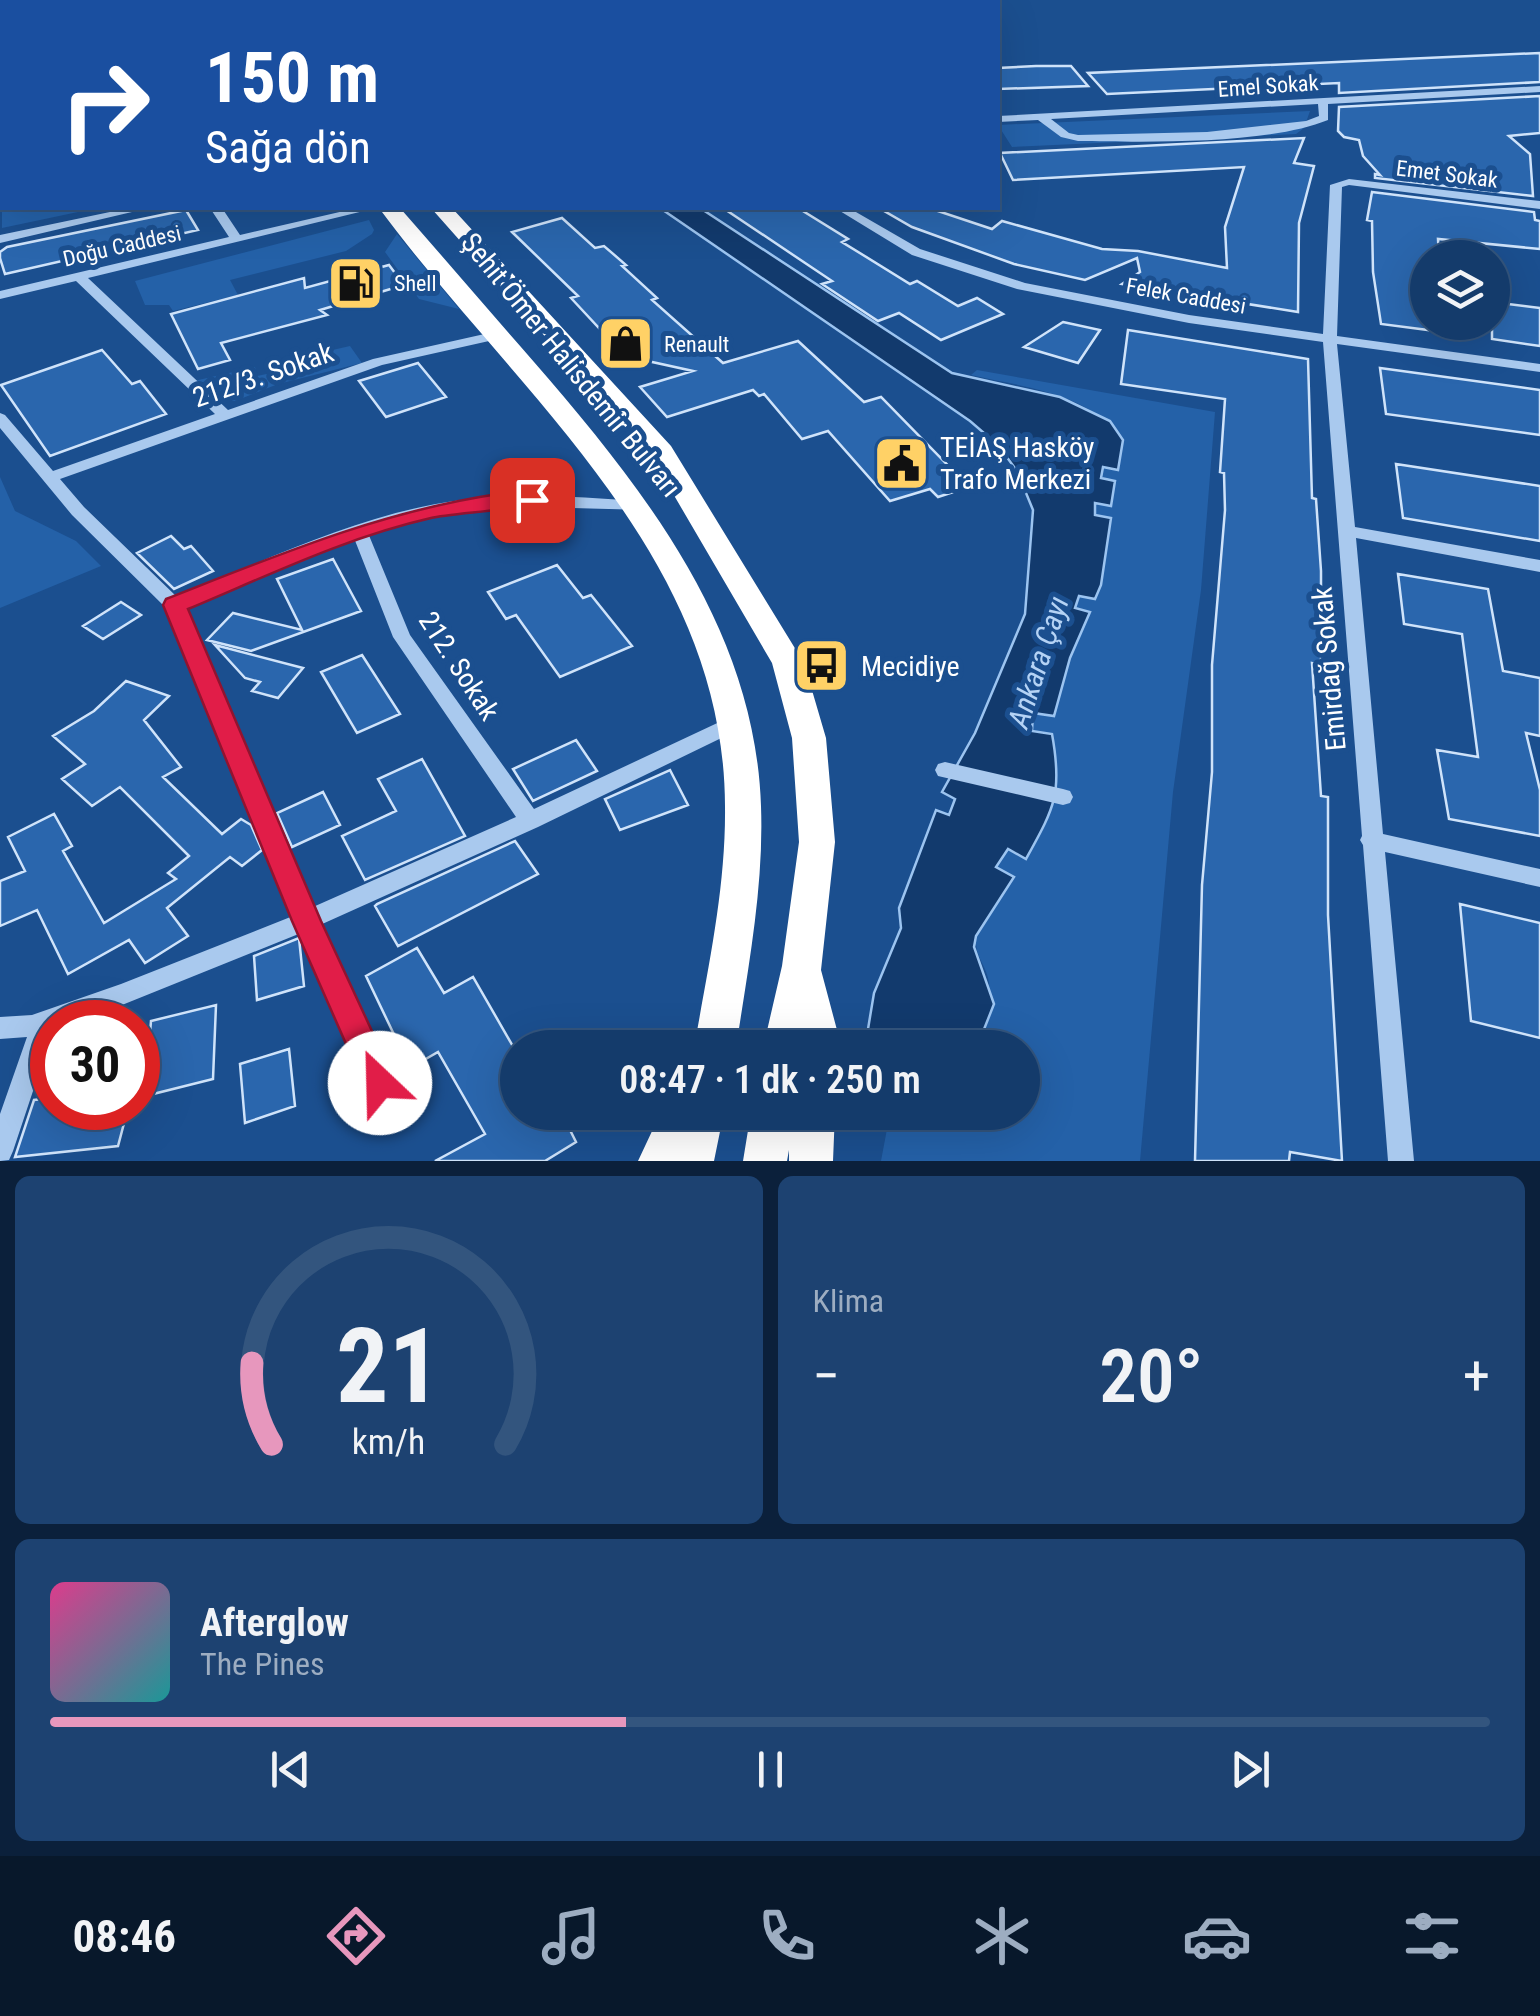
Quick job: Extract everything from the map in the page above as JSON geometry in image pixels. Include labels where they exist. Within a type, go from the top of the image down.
[{"type":"highway","name":"Şehit Ömer Halisdemir Bulvarı","points":[[391,210],[640,506],[707,630],[722,668],[735,723],[744,817],[734,928],[718,1030]]},
{"type":"highway","name":"Şehit Ömer Halisdemir Bulvarı","points":[[443,210],[662,452],[788,664],[809,738],[818,842],[802,966],[800,1030]]},
{"type":"highway","points":[[660,1161],[675,1130]]},
{"type":"highway","points":[[692,1161],[698,1130]]},
{"type":"highway","points":[[765,1161],[771,1130]]},
{"type":"highway","points":[[811,1161],[812,1130]]},
{"type":"street","name":"Emel Sokak","points":[[1000,119],[1540,89]]},
{"type":"street","points":[[1040,117],[1078,138],[1278,130],[1316,125],[1324,118],[1323,102]]},
{"type":"street","name":"Emet Sokak","points":[[1349,182],[1540,204]]},
{"type":"street","name":"Emirdağ Sokak","points":[[1349,182],[1336,184],[1330,339],[1401,1161]]},
{"type":"street","points":[[0,239],[134,210]]},
{"type":"street","points":[[217,210],[236,239]]},
{"type":"street","name":"Doğu Caddesi","points":[[0,295],[361,210]]},
{"type":"street","name":"Felek Caddesi","points":[[844,210],[916,252],[1022,286],[1189,320],[1540,368]]},
{"type":"street","points":[[78,277],[224,414]]},
{"type":"street","name":"212/3. Sokak","points":[[50,477],[378,362],[498,335]]},
{"type":"street","points":[[0,418],[78,511],[174,605],[306,921],[380,1083]]},
{"type":"street","points":[[174,605],[360,531],[431,511],[498,501],[640,506]]},
{"type":"street","name":"212. Sokak","points":[[360,531],[402,637],[531,821]]},
{"type":"street","points":[[1346,531],[1540,566]]},
{"type":"street","points":[[101,1000],[306,921],[531,821],[735,723]]},
{"type":"street","points":[[945,770],[1063,797]]},
{"type":"street","points":[[1371,840],[1540,878]]},
{"type":"street","points":[[0,1028],[30,1024]]},
{"type":"street","points":[[0,1151],[30,1063]]},
{"type":"shaded area","points":[[1310,111],[1304,128],[1296,134],[1012,147],[1000,125]]},
{"type":"shaded area","points":[[2,210],[88,210],[2,228]]},
{"type":"shaded area","points":[[369,220],[372,234],[346,251],[230,280],[238,295],[173,311],[169,305],[145,305],[135,281]]},
{"type":"shaded area","points":[[397,234],[459,309],[419,299],[385,252]]},
{"type":"shaded area","points":[[350,346],[362,363],[278,384],[235,401],[218,400],[203,382],[194,381],[255,367],[257,376],[281,371],[280,362]]},
{"type":"shaded area","points":[[977,370],[1215,412],[1201,590],[1173,792],[1140,1161],[881,1161],[887,1130],[1040,1130],[1040,1030],[984,1030],[989,1008],[988,977],[976,942],[1013,878],[996,868],[1007,848],[1026,858],[1033,713],[1054,716],[1070,658],[1090,613],[1075,608],[1079,595],[1095,599],[1111,518],[1095,515],[1095,502],[1111,505],[1101,478],[1103,467],[1118,470],[1123,440],[1109,424],[1075,402],[1034,388],[971,375]]},
{"type":"shaded area","points":[[0,477],[15,511],[76,541],[101,566],[0,608]]},
{"type":"water","name":"Ankara Çayı","points":[[663,210],[703,210],[952,373],[1060,397],[1110,421],[1123,440],[1118,470],[1103,467],[1101,478],[1115,481],[1111,506],[1095,503],[1095,515],[1111,518],[1101,585],[1095,599],[1079,596],[1075,608],[1090,612],[1070,658],[1054,716],[1033,713],[1032,731],[1052,734],[1057,772],[1054,800],[1026,859],[1008,849],[996,867],[1014,877],[976,936],[974,947],[994,1004],[984,1030],[868,1030],[874,993],[901,928],[899,908],[936,810],[949,815],[955,799],[942,792],[975,733],[1025,614],[1033,510],[1017,471],[998,445],[970,421]]},
{"type":"building","points":[[1540,53],[1540,82],[1339,93],[1339,83],[1107,94],[1088,73]]},
{"type":"building","points":[[1071,66],[1088,86],[1000,89],[1000,68]]},
{"type":"building","points":[[1540,96],[1540,133],[1509,136],[1530,154],[1533,196],[1375,178],[1375,174],[1380,175],[1363,156],[1359,140],[1344,137],[1338,131],[1339,107]]},
{"type":"building","points":[[1304,138],[1294,163],[1314,166],[1299,223],[1298,312],[1122,284],[1140,272],[1137,258],[1085,280],[1014,264],[912,227],[882,210],[935,210],[992,229],[1002,221],[1102,249],[1138,251],[1227,268],[1225,227],[1244,167],[1013,180],[1000,153]]},
{"type":"building","points":[[1372,192],[1534,212],[1535,220],[1540,221],[1540,249],[1510,246],[1510,240],[1410,240],[1410,328],[1381,324],[1373,272],[1372,221],[1367,220]]},
{"type":"building","points":[[186,210],[198,230],[5,274],[0,258],[0,252],[7,247]]},
{"type":"building","points":[[726,210],[801,210],[848,239],[842,242],[910,284],[917,281],[958,306],[977,298],[1003,314],[941,340],[899,313],[878,321],[822,284],[832,281]]},
{"type":"building","points":[[562,218],[595,248],[604,246],[626,265],[622,266],[657,298],[652,300],[723,363],[798,341],[864,402],[881,397],[969,487],[938,497],[930,489],[890,501],[828,431],[802,439],[764,394],[759,396],[753,390],[667,417],[640,387],[693,371],[625,356],[571,298],[578,296],[512,232]]},
{"type":"building","points":[[389,265],[404,285],[320,310],[327,315],[221,343],[230,360],[198,369],[171,314],[304,278],[305,288]]},
{"type":"building","points":[[1510,304],[1540,308],[1540,346],[1499,340],[1510,340]]},
{"type":"building","points":[[1063,322],[1100,330],[1078,363],[1024,347]]},
{"type":"building","points":[[1128,330],[1308,359],[1312,498],[1316,499],[1321,571],[1321,665],[1312,663],[1321,796],[1328,797],[1328,915],[1342,1161],[1290,1152],[1289,1161],[1195,1161],[1202,885],[1212,772],[1212,665],[1225,510],[1224,473],[1220,472],[1225,399],[1121,384]]},
{"type":"building","points":[[102,350],[132,384],[140,381],[166,414],[50,456],[1,385]]},
{"type":"building","points":[[418,363],[446,397],[386,417],[359,381]]},
{"type":"building","points":[[1380,368],[1540,390],[1540,435],[1386,414]]},
{"type":"building","points":[[1396,464],[1540,486],[1540,541],[1403,518]]},
{"type":"building","points":[[171,536],[184,549],[191,546],[213,571],[174,589],[137,553]]},
{"type":"building","points":[[333,559],[361,611],[251,651],[207,640],[233,613],[302,630],[277,579]]},
{"type":"building","points":[[557,565],[583,598],[591,595],[632,646],[560,677],[516,615],[506,619],[488,592]]},
{"type":"building","points":[[1398,574],[1488,589],[1503,671],[1540,678],[1540,736],[1526,733],[1540,790],[1540,836],[1449,819],[1437,750],[1478,757],[1462,634],[1404,624]]},
{"type":"building","points":[[121,602],[141,615],[103,639],[83,626]]},
{"type":"building","points":[[215,645],[303,668],[278,698],[252,691],[260,682],[245,678]]},
{"type":"building","points":[[362,655],[400,714],[357,733],[321,672]]},
{"type":"building","points":[[126,681],[169,696],[144,720],[181,767],[163,777],[222,834],[241,819],[251,825],[262,850],[242,866],[230,857],[167,908],[188,936],[145,963],[129,940],[68,974],[37,910],[0,926],[0,881],[25,871],[8,837],[54,814],[72,846],[63,851],[104,923],[176,879],[168,873],[189,856],[120,787],[92,806],[62,779],[85,764],[53,736],[94,711]]},
{"type":"building","points":[[576,740],[597,771],[533,801],[513,769]]},
{"type":"building","points":[[422,759],[465,836],[365,880],[342,836],[396,811],[378,779]]},
{"type":"building","points":[[670,770],[688,805],[620,830],[605,799]]},
{"type":"building","points":[[323,792],[340,825],[292,847],[277,813]]},
{"type":"building","points":[[515,841],[538,874],[398,946],[377,904]]},
{"type":"building","points":[[1460,904],[1540,923],[1540,1038],[1471,1021]]},
{"type":"building","points":[[299,938],[304,986],[257,1000],[254,956]]},
{"type":"building","points":[[417,948],[444,993],[473,977],[504,1030],[500,1030],[500,1130],[570,1130],[576,1142],[545,1161],[435,1161],[485,1134],[438,1052],[410,1068],[366,976]]},
{"type":"building","points":[[216,1005],[213,1079],[160,1092],[160,1019]]},
{"type":"building","points":[[289,1049],[295,1106],[245,1123],[240,1064]]},
{"type":"building","points":[[30,1112],[30,1130],[122,1130],[118,1146],[15,1157]]},
{"type":"place","name":"Shell","points":[[355,283]]},
{"type":"place","name":"Renault","points":[[625,344]]},
{"type":"place","name":"TEİAŞ Hasköy Trafo Merkezi","points":[[901,463]]},
{"type":"place","name":"Mecidiye","points":[[822,666]]},
{"type":"route","points":[[380,1083],[306,921],[174,605],[360,531],[431,511],[532,500]]}]
